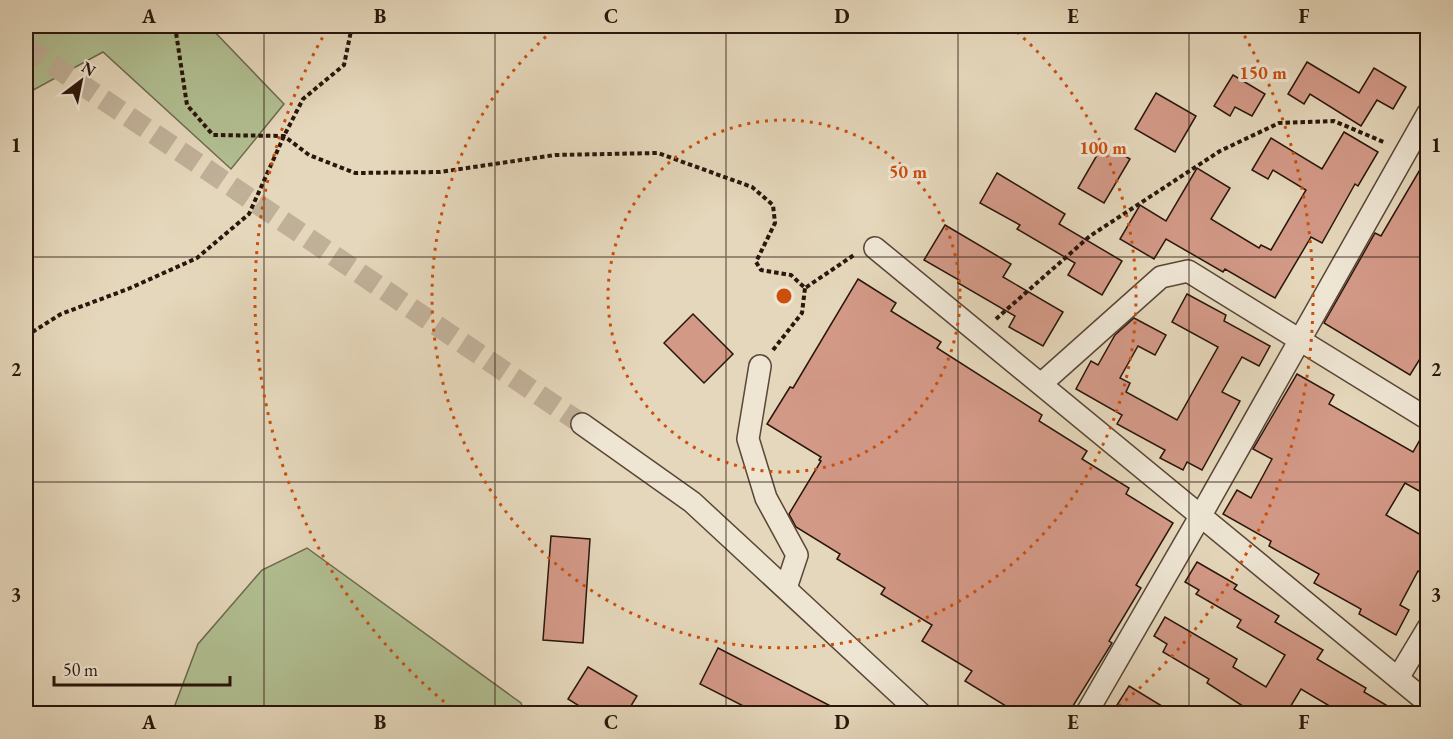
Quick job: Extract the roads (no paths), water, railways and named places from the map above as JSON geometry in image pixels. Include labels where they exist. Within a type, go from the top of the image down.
[{"type":"street","points":[[1086,714],[1201,516],[1428,113]]},
{"type":"street","points":[[875,248],[1428,703]]},
{"type":"street","points":[[1041,384],[1161,277],[1188,271],[1428,419]]},
{"type":"street","points":[[760,366],[748,439],[766,498],[798,555],[786,588]]},
{"type":"street","points":[[582,424],[692,502],[786,588],[910,710]]},
{"type":"street","points":[[1398,678],[1428,628]]},
{"type":"tunnel","points":[[26,47],[582,424]]}]
